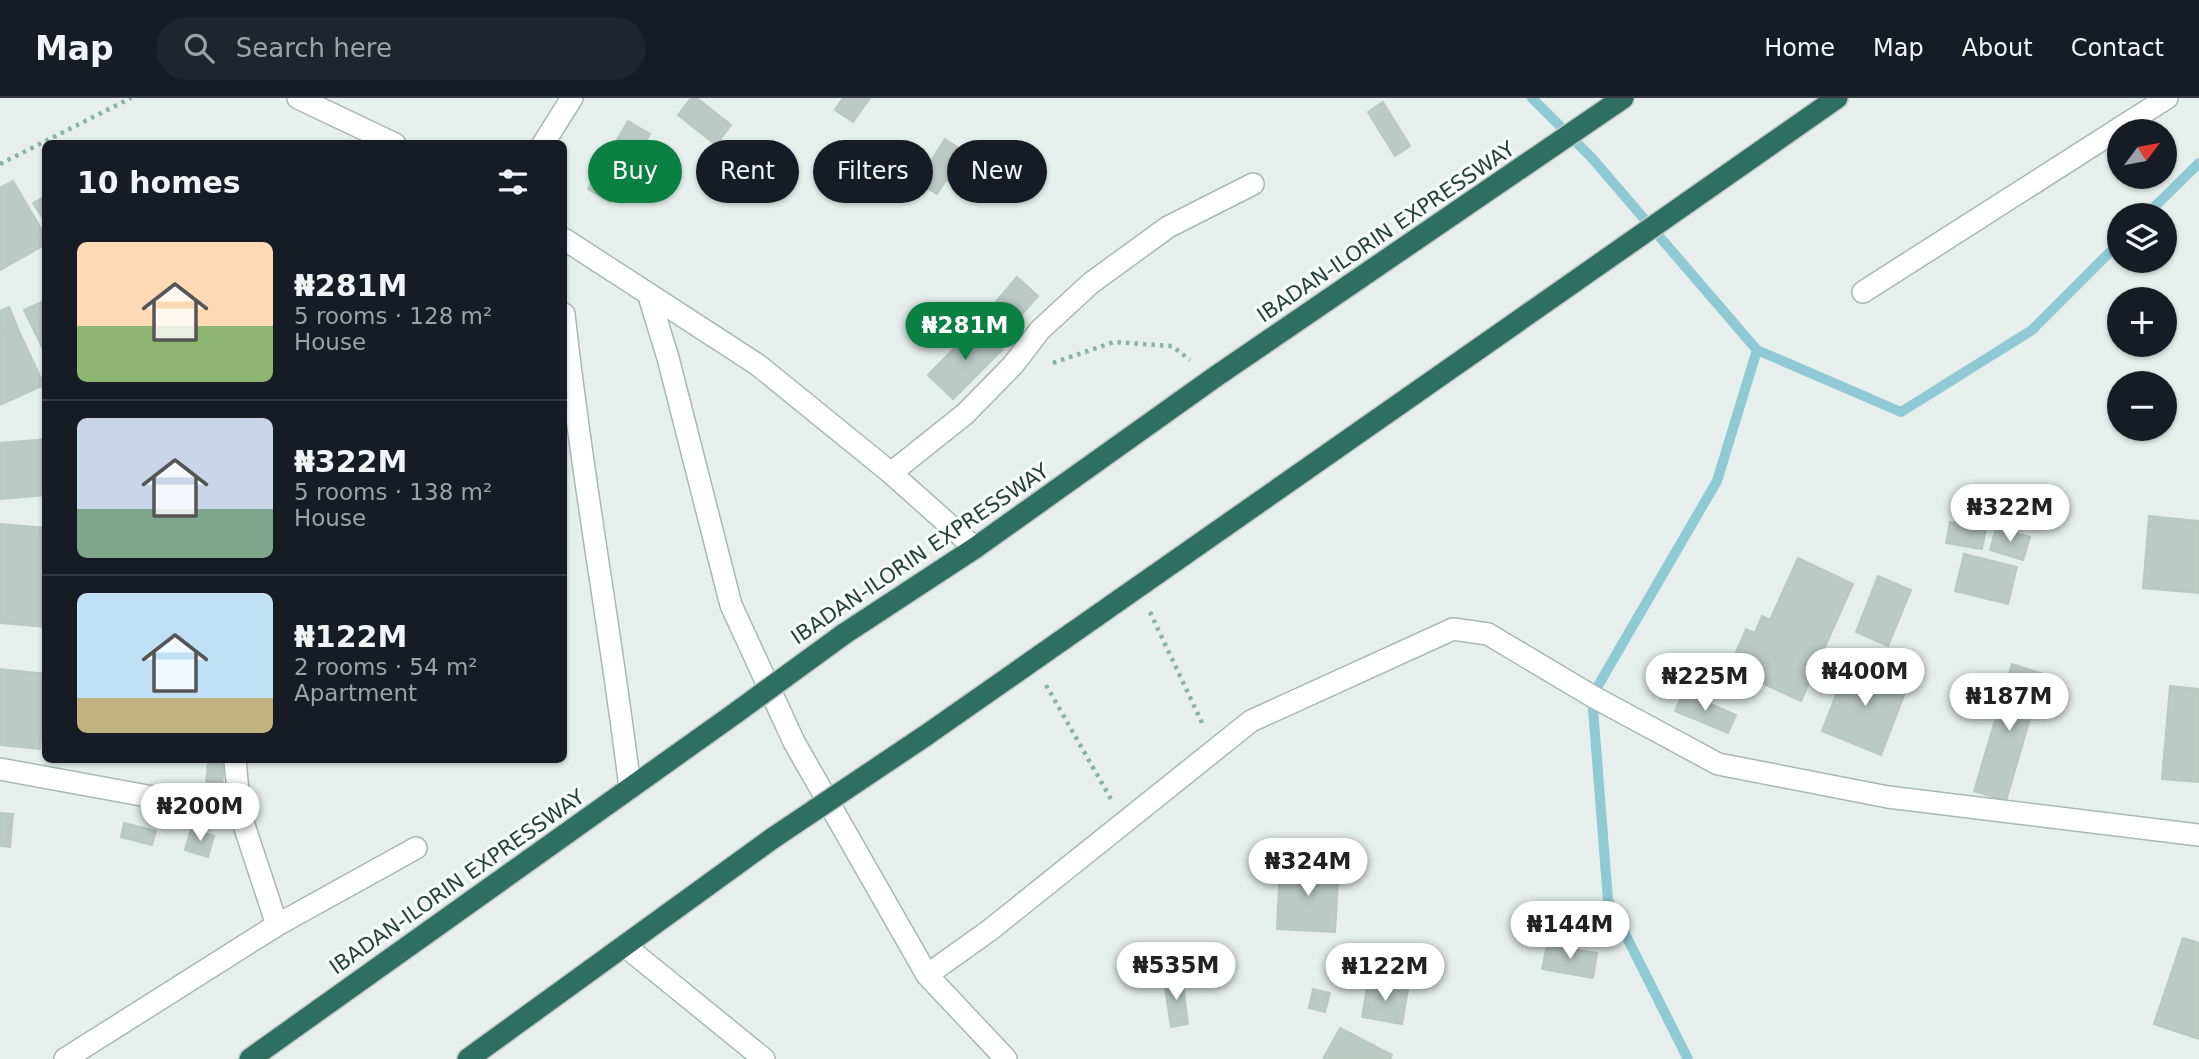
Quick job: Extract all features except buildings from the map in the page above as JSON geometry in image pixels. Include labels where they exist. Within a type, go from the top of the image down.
[{"type":"highway","name":"IBADAN-ILORIN EXPRESSWAY","points":[[250,1059],[844,634],[975,548],[1215,377],[1453,217],[1623,98]]},
{"type":"highway","points":[[468,1059],[773,838],[925,736],[1767,149],[1836,98]]},
{"type":"street","points":[[298,98],[387,140]]},
{"type":"street","points":[[546,140],[572,98]]},
{"type":"street","points":[[1863,292],[2167,98]]},
{"type":"street","points":[[891,473],[965,414],[1013,365],[1040,330],[1091,283],[1168,227],[1254,184]]},
{"type":"street","points":[[567,241],[758,365],[891,473],[975,548]]},
{"type":"street","points":[[649,296],[668,358],[731,605],[794,742],[926,975],[1006,1059]]},
{"type":"street","points":[[567,338],[582,455],[614,651],[631,788]]},
{"type":"street","points":[[926,975],[990,930],[1251,720],[1453,629],[1488,634],[1718,764],[1888,797],[2199,835]]},
{"type":"street","points":[[235,763],[240,813],[277,925]]},
{"type":"street","points":[[0,769],[240,813]]},
{"type":"street","points":[[65,1059],[277,925],[416,848]]},
{"type":"street","points":[[625,946],[764,1059]]},
{"type":"path","points":[[48,140],[131,98]]},
{"type":"path","points":[[0,164],[42,143]]},
{"type":"path","points":[[1013,365],[1052,363],[1114,342],[1172,346],[1215,377]]},
{"type":"path","points":[[1138,586],[1215,749]]},
{"type":"path","points":[[1032,660],[1123,821]]},
{"type":"waterway","points":[[1532,98],[1591,157],[1757,350],[1901,412],[2032,330],[2107,255]]},
{"type":"waterway","points":[[2158,203],[2199,163]]},
{"type":"waterway","points":[[1688,1059],[1608,900],[1592,696],[1717,481],[1757,350]]}]
